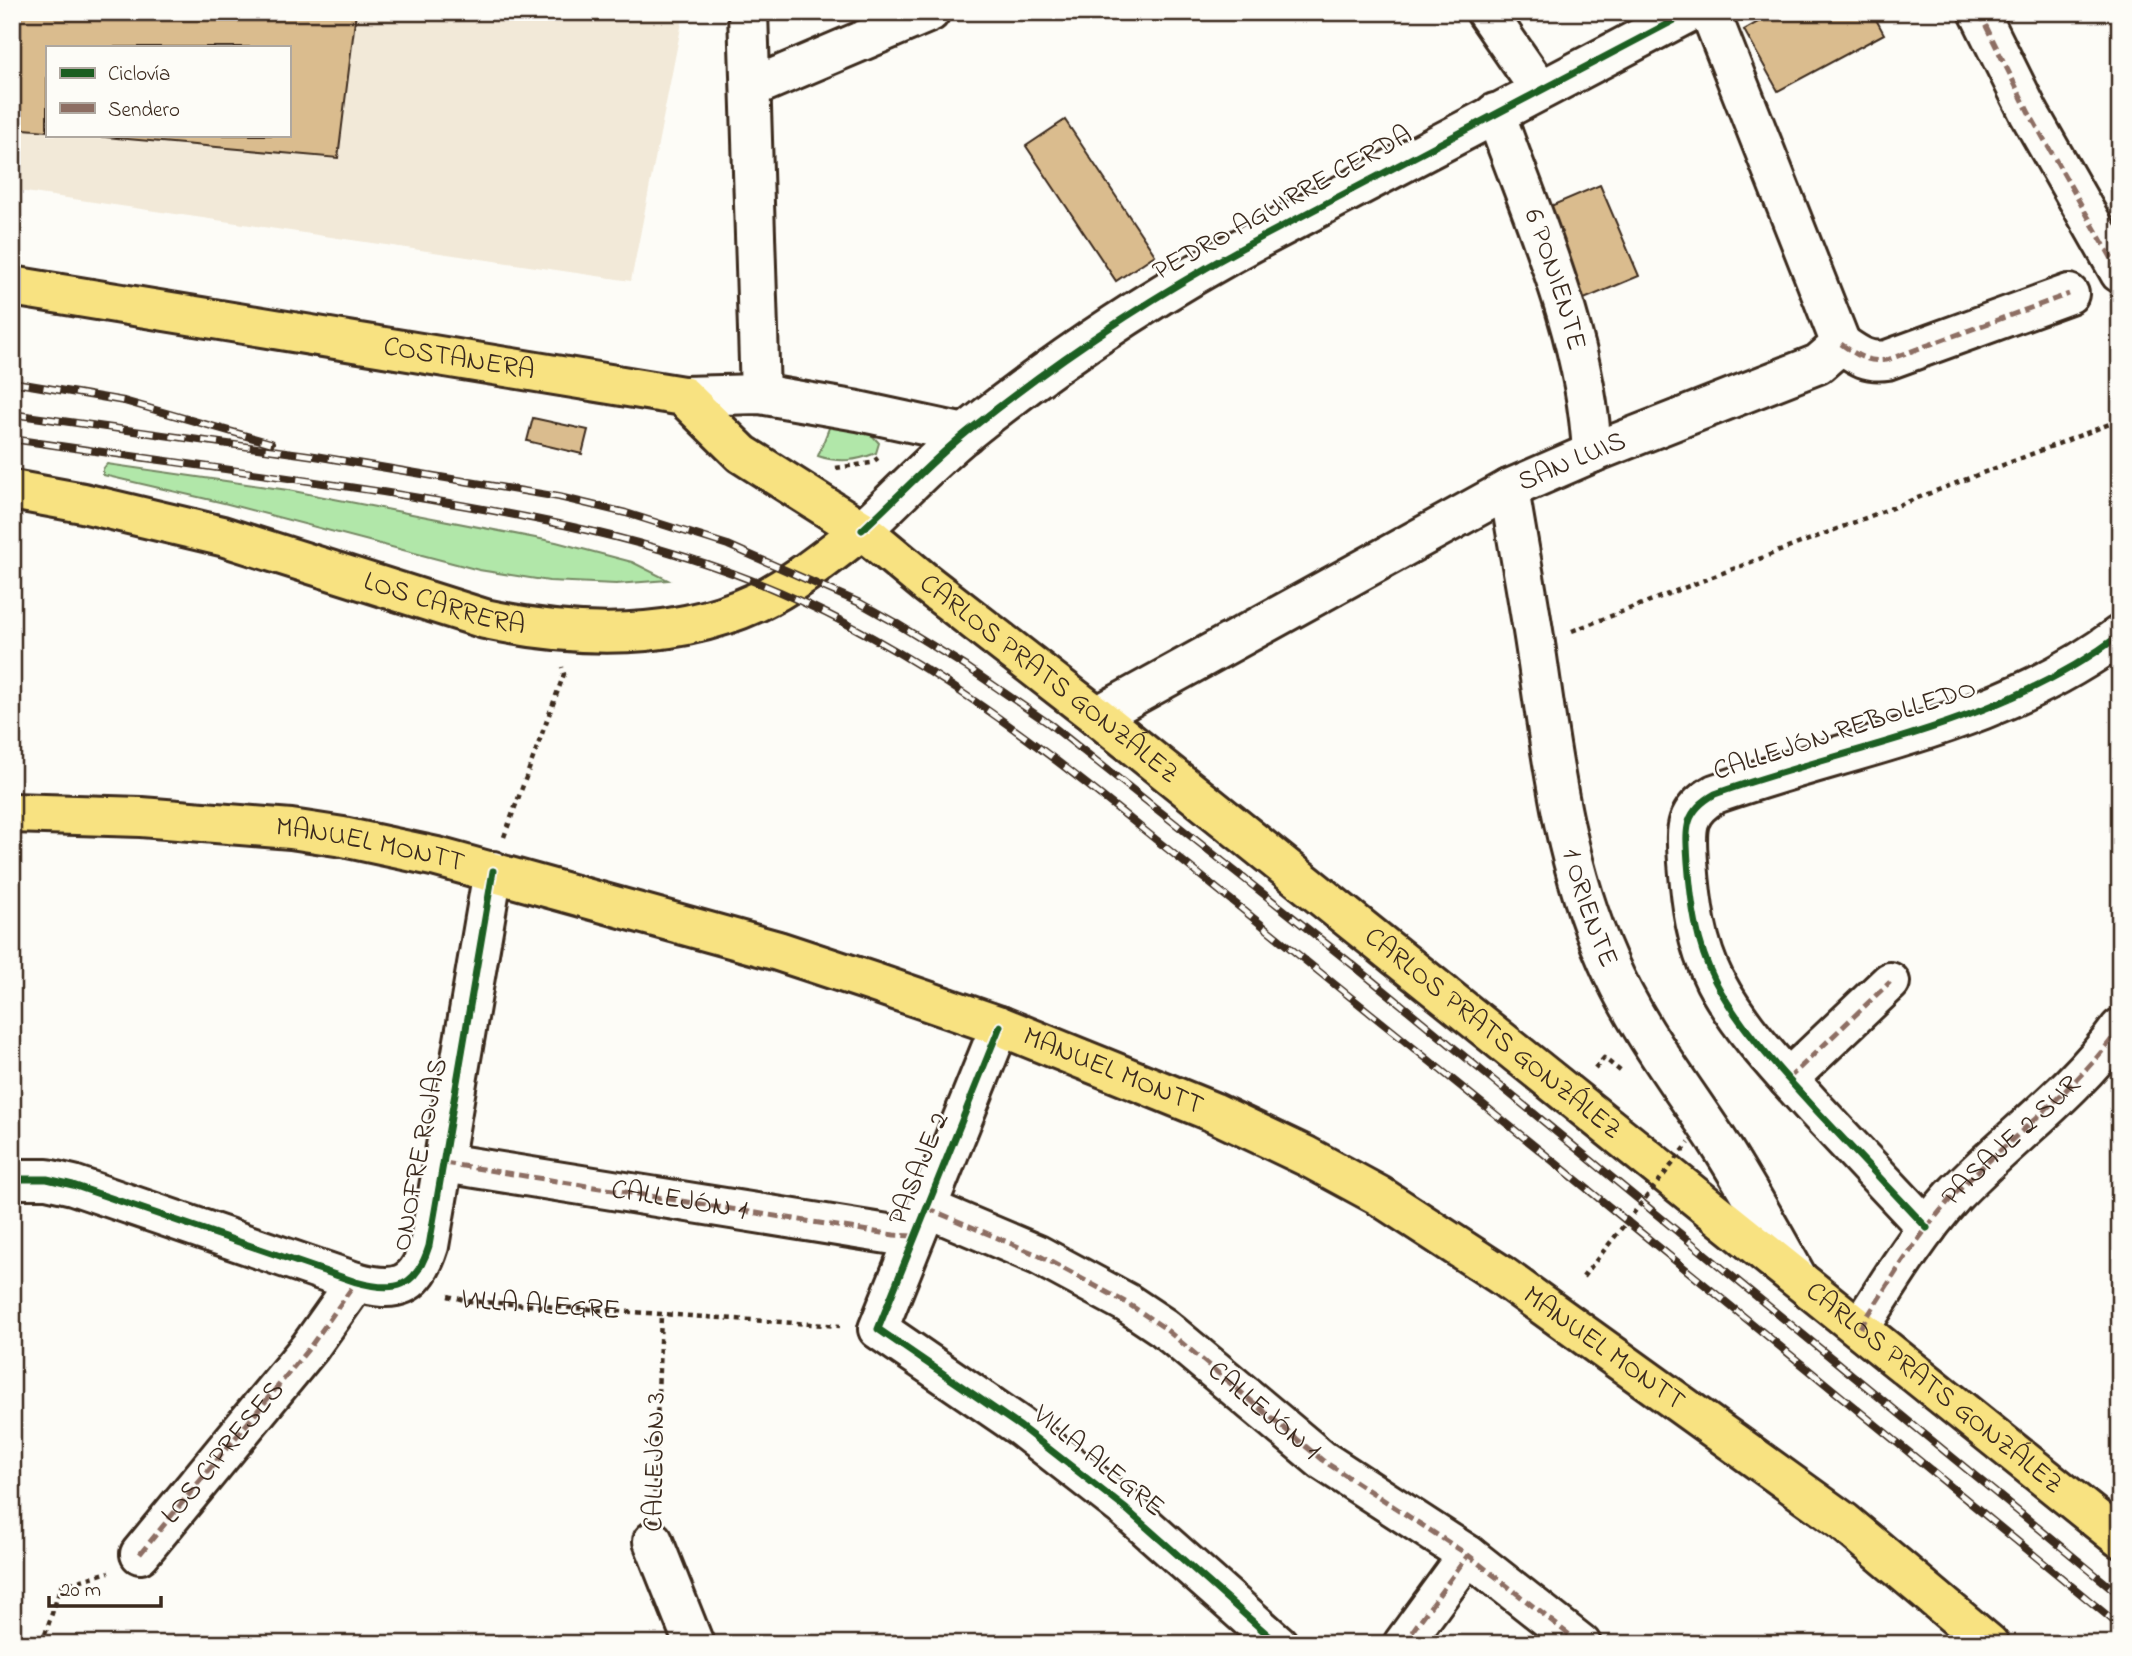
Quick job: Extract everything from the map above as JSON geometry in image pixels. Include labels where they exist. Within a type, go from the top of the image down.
[{"type":"main road","name":"COSTANERA","points":[[12,286],[684,396]]},
{"type":"main road","points":[[684,396],[742,454],[862,530]]},
{"type":"main road","name":"LOS CARRERA","points":[[12,490],[83,503],[222,536],[485,619],[518,626],[597,634],[662,629],[732,612],[802,577],[862,530]]},
{"type":"main road","name":"CARLOS PRATS GONZÁLEZ","points":[[862,530],[2120,1538]]},
{"type":"main road","name":"MANUEL MONTT","points":[[12,813],[141,817],[291,829],[395,847],[493,871],[778,951],[1000,1026],[1213,1112],[1306,1156],[1437,1231],[1626,1363],[1834,1514],[1989,1644]]},
{"type":"street","points":[[748,12],[760,394]]},
{"type":"street","points":[[751,88],[930,12]]},
{"type":"street","name":"PEDRO AGUIRRE CERDA","points":[[862,530],[965,434],[1078,348],[1194,273],[1690,12]]},
{"type":"street","points":[[1710,12],[1841,344],[1863,359],[1875,362],[1887,360],[2069,294]]},
{"type":"street","points":[[1979,12],[2029,113],[2120,273]]},
{"type":"street","points":[[1491,14],[1539,90]]},
{"type":"street","name":"6 PONIENTE","points":[[1495,113],[1578,350],[1588,398],[1592,453]]},
{"type":"street","name":"SAN LUIS","points":[[1097,716],[1509,489],[1592,453],[1818,364],[1841,344]]},
{"type":"street","points":[[684,396],[760,394],[965,434]]},
{"type":"street","name":"1 ORIENTE","points":[[1509,489],[1555,786],[1583,900],[1607,961],[1644,1032],[1743,1181],[1797,1277]]},
{"type":"street","name":"CALLEJÓN REBOLLEDO","points":[[1927,1228],[1788,1079],[1733,1009],[1716,982],[1707,964],[1694,919],[1690,894],[1687,834],[1689,820],[1694,809],[1714,794],[1924,732],[1979,711],[2057,676],[2120,635]]},
{"type":"street","name":"ONOFRE ROJAS","points":[[12,1179],[47,1180],[73,1185],[356,1282],[387,1289],[408,1281],[421,1267],[429,1246],[493,871]]},
{"type":"street","points":[[1788,1079],[1890,982]]},
{"type":"street","name":"PASAJE 2","points":[[878,1329],[1000,1026]]},
{"type":"street","name":"PASAJE 2 SUR","points":[[1860,1328],[1927,1228],[1953,1197],[2095,1061],[2120,1028]]},
{"type":"street","name":"CALLEJÓN 1","points":[[444,1163],[894,1235],[921,1222],[1038,1255],[1127,1303],[1188,1347],[1291,1437],[1468,1555],[1581,1644]]},
{"type":"street","name":"LOS CIPRESES","points":[[140,1554],[310,1347],[356,1282]]},
{"type":"street","name":"VILLA ALEGRE","points":[[878,1329],[1021,1427],[1126,1509],[1278,1644]]},
{"type":"street","name":"CALLEJÓN 3","points":[[653,1541],[694,1644]]},
{"type":"street","points":[[1403,1644],[1468,1555]]},
{"type":"path","points":[[1535,645],[2120,420]]},
{"type":"path","points":[[780,477],[871,463],[881,457]]},
{"type":"path","points":[[508,827],[564,674]]},
{"type":"path","points":[[1583,1277],[1689,1143]]},
{"type":"path","points":[[42,1644],[61,1586],[112,1571],[140,1554]]},
{"type":"shaded area","points":[[12,12],[684,12],[631,281],[12,190]]},
{"type":"green space","points":[[831,423],[870,433],[879,443],[876,453],[847,460],[818,456]]},
{"type":"green space","points":[[107,464],[288,490],[556,542],[632,562],[668,580],[616,584],[549,581],[479,570],[224,503],[103,475]]},
{"type":"building","points":[[12,12],[356,12],[338,158],[94,136],[290,136],[290,46],[46,46],[46,131],[12,128]]},
{"type":"building","points":[[1776,12],[1872,12],[1884,34],[1778,91],[1744,30]]},
{"type":"building","points":[[1065,120],[1155,255],[1116,281],[1026,146]]},
{"type":"building","points":[[1600,185],[1639,276],[1577,302],[1539,211]]},
{"type":"building","points":[[533,418],[588,430],[582,454],[527,441]]},
{"type":"railway","points":[[12,382],[124,401],[271,443]]},
{"type":"railway","points":[[12,414],[315,456],[559,497],[626,513],[728,545],[860,603],[894,622],[967,667],[1051,725],[1358,969],[2120,1595]]},
{"type":"railway","points":[[12,439],[395,494],[590,531],[639,543],[734,573],[830,615],[878,641],[970,698],[1101,796],[2120,1626]]},
{"type":"marked path","points":[[1979,12],[2029,113],[2120,273]]},
{"type":"marked path","points":[[1841,344],[1868,359],[1887,360],[2069,294]]},
{"type":"marked path","points":[[1788,1079],[1890,982]]},
{"type":"marked path","points":[[1860,1328],[1915,1243],[1940,1211],[1974,1175],[2082,1074],[2120,1028]]},
{"type":"marked path","points":[[444,1163],[894,1235],[915,1236]]},
{"type":"marked path","points":[[927,1208],[1038,1255],[1127,1303],[1163,1327],[1322,1460],[1468,1555],[1581,1644]]},
{"type":"marked path","points":[[140,1554],[310,1347],[356,1282]]},
{"type":"marked path","points":[[1403,1644],[1468,1555]]},
{"type":"cycle path","points":[[862,530],[967,432],[1074,352],[1148,303],[1264,236],[1690,12]]},
{"type":"cycle path","points":[[1927,1228],[1775,1065],[1725,999],[1703,953],[1696,923],[1688,862],[1689,823],[1697,808],[1715,794],[1975,712],[2026,691],[2074,666],[2120,635]]},
{"type":"cycle path","points":[[12,1179],[47,1179],[73,1185],[356,1282],[393,1287],[411,1279],[418,1271],[429,1246],[493,871]]},
{"type":"cycle path","points":[[1000,1026],[878,1329],[1021,1427],[1126,1509],[1278,1644]]}]
